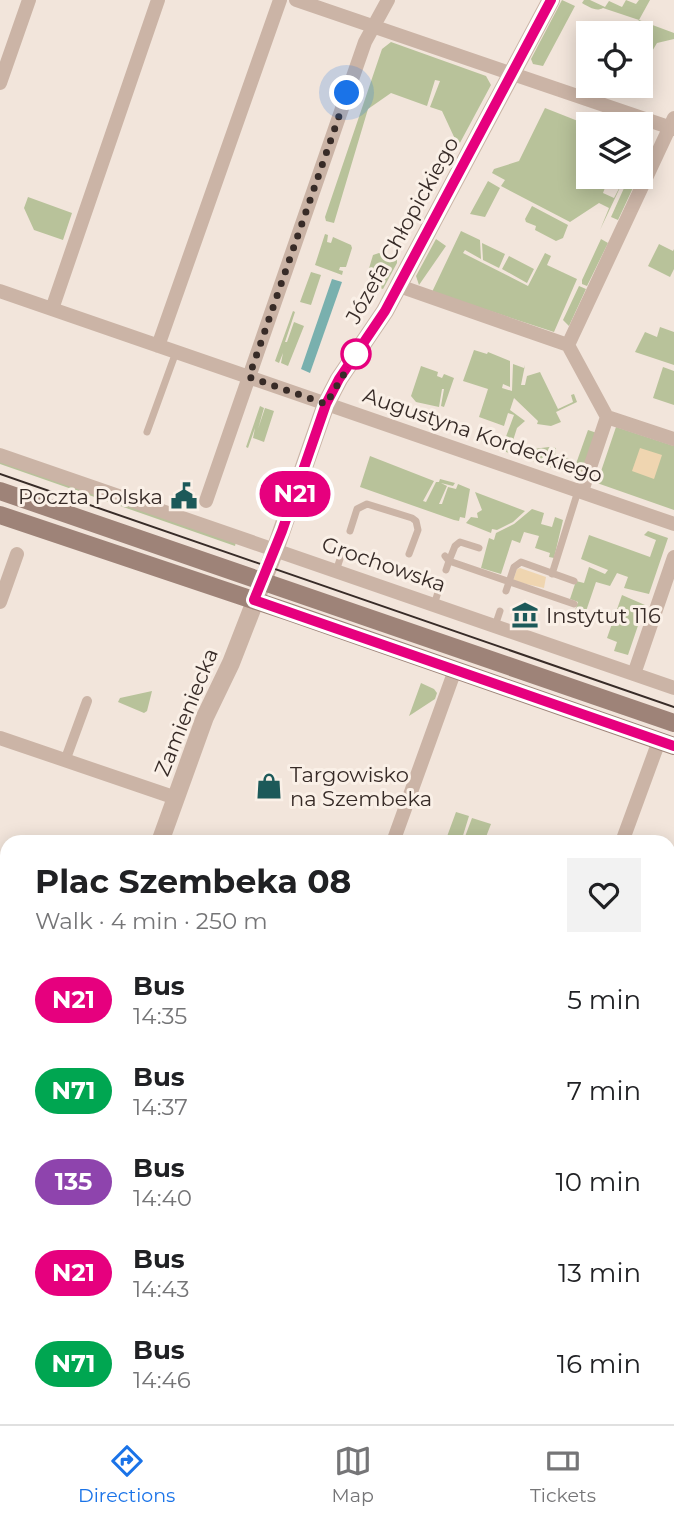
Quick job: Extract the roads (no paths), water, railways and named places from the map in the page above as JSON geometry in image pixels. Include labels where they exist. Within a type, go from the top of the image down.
[{"type":"main road","points":[[0,491],[674,723]]},
{"type":"main road","points":[[0,515],[666,743]]},
{"type":"street","points":[[0,83],[29,0]]},
{"type":"street","points":[[52,309],[158,0]]},
{"type":"street","points":[[158,346],[280,0]]},
{"type":"street","points":[[296,0],[672,125],[568,345]]},
{"type":"street","points":[[206,501],[360,55],[388,0]]},
{"type":"street","name":"Józefa Chłopickiego","points":[[254,600],[275,550],[326,404],[399,286],[551,0]]},
{"type":"street","points":[[399,286],[568,345],[607,416],[674,439]]},
{"type":"street","name":"Augustyna Kordeckiego","points":[[0,291],[674,524]]},
{"type":"street","points":[[580,491],[607,416]]},
{"type":"street","name":"Grochowska","points":[[0,455],[674,688]]},
{"type":"street","points":[[0,602],[17,554]]},
{"type":"street","points":[[634,674],[674,557]]},
{"type":"street","name":"Zamieniecka","points":[[163,835],[205,717],[231,663],[254,600]]},
{"type":"street","points":[[396,835],[455,670]]},
{"type":"street","points":[[65,761],[87,701]]},
{"type":"street","points":[[0,738],[176,798]]},
{"type":"street","points":[[625,835],[666,743]]},
{"type":"lane","points":[[147,432],[176,352]]},
{"type":"lane","points":[[552,573],[580,491]]},
{"type":"lane","points":[[350,531],[357,509],[368,504],[412,518],[416,521],[418,530],[409,554]]},
{"type":"lane","points":[[446,570],[447,558],[460,542],[479,548]]},
{"type":"lane","points":[[336,571],[341,556]]},
{"type":"lane","points":[[447,558],[574,604]]},
{"type":"lane","points":[[506,591],[514,567],[521,562],[547,569],[574,581]]},
{"type":"lane","points":[[434,605],[439,589]]},
{"type":"lane","points":[[495,626],[500,611]]},
{"type":"water","points":[[332,279],[342,282],[310,373],[301,369]]},
{"type":"tram line","points":[[0,474],[674,707]]},
{"type":"place","name":"Poczta Polska","points":[[184,496]]},
{"type":"place","name":"Instytut 116","points":[[525,615]]},
{"type":"place","name":"Targowisko na Szembeka","points":[[269,786]]}]
